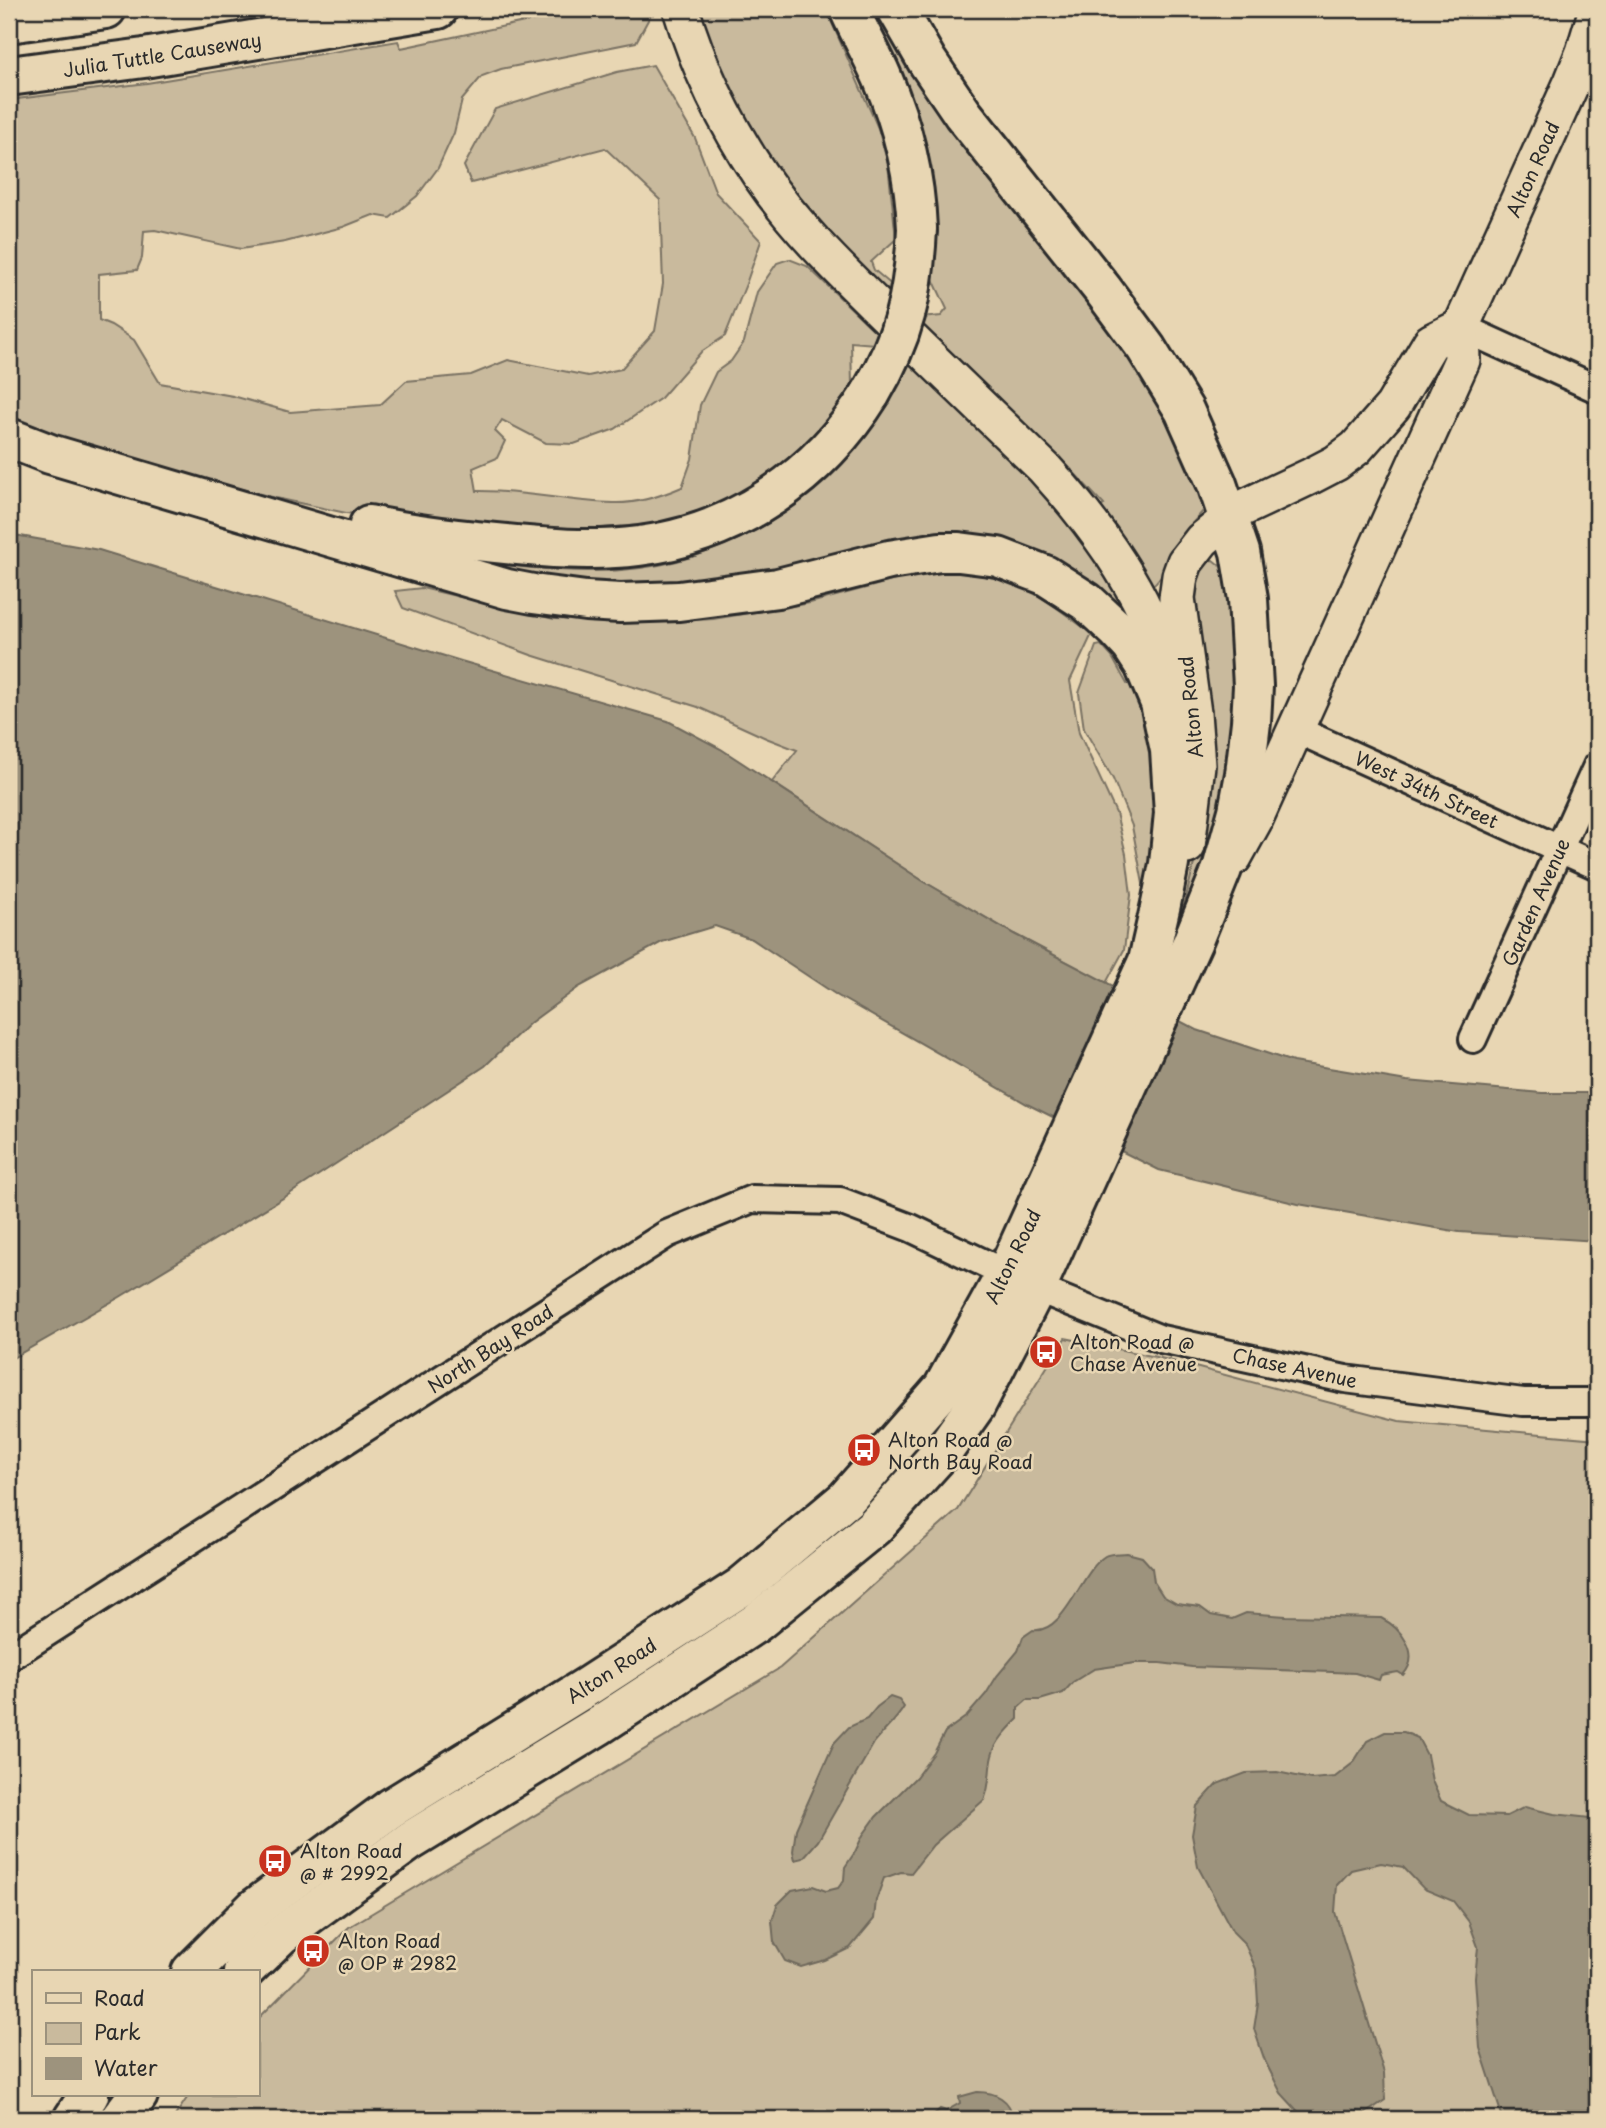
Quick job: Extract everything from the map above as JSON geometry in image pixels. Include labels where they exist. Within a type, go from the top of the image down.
[{"type":"highway","points":[[9,23],[106,9]]},
{"type":"highway","name":"Julia Tuttle Causeway","points":[[9,76],[144,58],[438,9]]},
{"type":"highway","points":[[9,431],[221,491],[396,531],[512,545],[607,549],[664,542],[722,524],[799,478],[839,439],[857,416],[886,368],[907,313],[913,284],[916,201],[903,136],[881,75],[849,9]]},
{"type":"highway","points":[[897,9],[927,61],[963,114],[1103,290],[1157,365],[1193,427],[1229,517],[1240,552],[1248,599],[1252,667],[1251,722],[1238,811],[1212,897]]},
{"type":"highway","points":[[9,438],[50,454],[496,585],[559,598],[620,603],[726,597],[778,589],[889,560],[933,553],[959,552],[988,556],[1031,568],[1074,592],[1116,629],[1144,665],[1160,703],[1170,750],[1173,823],[1167,879],[1163,968]]},
{"type":"highway","name":"Alton Road","points":[[245,1970],[281,1935],[410,1841],[598,1726],[756,1623],[874,1527],[947,1446],[976,1405],[1021,1281],[1163,968],[1212,897]]},
{"type":"highway","name":"Alton Road","points":[[193,1970],[255,1908],[391,1808],[741,1587],[846,1499],[943,1388],[1021,1281]]},
{"type":"highway","points":[[74,2119],[88,2096]]},
{"type":"highway","points":[[120,2119],[137,2096]]},
{"type":"main road","points":[[681,9],[690,40],[714,96],[738,141],[785,208],[850,280],[1073,499],[1121,568],[1146,614],[1178,716],[1185,763],[1188,826]]},
{"type":"main road","name":"Alton Road","points":[[1212,897],[1255,819],[1462,359],[1461,327],[1589,62],[1597,9]]},
{"type":"main road","name":"Alton Road","points":[[1163,968],[1183,877],[1197,765],[1193,713],[1178,609],[1177,590],[1182,568],[1189,555],[1208,534],[1229,517],[1249,504],[1324,470],[1356,448],[1393,405],[1431,342],[1461,327]]},
{"type":"street","points":[[1461,327],[1597,389]]},
{"type":"street","name":"West 34th Street","points":[[1295,729],[1597,866]]},
{"type":"street","name":"Garden Avenue","points":[[1473,1039],[1597,766]]},
{"type":"street","name":"North Bay Road","points":[[9,1657],[667,1234],[752,1199],[840,1201],[911,1228],[1021,1281]]},
{"type":"street","name":"Chase Avenue","points":[[1021,1281],[1161,1339],[1345,1379],[1524,1402],[1597,1402]]},
{"type":"green space","points":[[586,9],[654,9],[636,42],[501,69],[482,76],[462,100],[454,133],[438,168],[417,196],[390,218],[373,215],[343,227],[285,242],[241,249],[155,230],[144,231],[142,258],[137,270],[99,274],[99,320],[134,340],[160,383],[233,396],[290,412],[380,405],[406,381],[471,375],[508,360],[588,376],[621,369],[655,331],[663,284],[660,200],[605,148],[471,183],[464,166],[495,109],[617,72],[653,65],[695,138],[716,193],[761,241],[725,336],[701,352],[661,398],[615,429],[574,444],[546,443],[502,420],[495,431],[505,441],[497,458],[473,468],[477,491],[622,503],[649,499],[682,487],[692,459],[700,405],[716,372],[731,361],[744,342],[757,292],[777,263],[789,259],[807,266],[880,336],[875,344],[851,342],[852,385],[822,428],[780,469],[722,503],[682,518],[653,524],[604,528],[601,538],[517,533],[346,513],[276,498],[187,475],[9,421],[9,100],[147,83],[398,41],[401,48]]},
{"type":"green space","points":[[687,9],[826,9],[878,128],[888,164],[896,239],[871,262],[874,270],[893,286],[889,302],[763,163]]},
{"type":"green space","points":[[866,9],[881,9],[1148,377],[1196,477],[1205,509],[1182,536],[1161,576],[1150,587],[1100,507],[1104,505],[1018,418],[917,328],[921,318],[941,316],[947,309],[931,275],[934,185],[927,149],[897,73]]},
{"type":"green space","points":[[908,355],[1025,457],[1140,620],[1026,557],[836,565],[602,593],[457,558],[543,569],[595,571],[637,568],[679,560],[720,547],[758,529],[794,506],[827,479],[856,448],[881,413]]},
{"type":"green space","points":[[1213,560],[1223,568],[1231,616],[1233,667],[1229,786],[1189,914],[1183,910],[1201,834],[1186,608],[1204,561]]},
{"type":"green space","points":[[940,571],[987,576],[1014,584],[1045,600],[1092,634],[1070,681],[1079,733],[1116,813],[1126,854],[1131,895],[1124,950],[1106,983],[923,881],[772,782],[797,750],[698,707],[531,655],[403,608],[395,591],[422,588],[554,619],[662,622],[713,619],[810,603],[910,576]]},
{"type":"green space","points":[[1101,645],[1112,657],[1127,684],[1137,682],[1163,814],[1136,949],[1144,889],[1132,826],[1113,779],[1084,729],[1079,693],[1096,646]]},
{"type":"green space","points":[[1065,1338],[1161,1358],[1399,1421],[1597,1439],[1597,2119],[173,2119],[188,2096],[259,2096],[259,2018],[349,1927],[780,1668],[958,1510]]},
{"type":"water","points":[[9,534],[99,550],[461,661],[668,721],[721,749],[923,881],[1014,934],[1197,1030],[1293,1062],[1407,1081],[1542,1093],[1597,1093],[1597,1241],[1459,1232],[1298,1204],[1159,1170],[1027,1104],[838,996],[752,939],[715,926],[662,942],[579,987],[530,1023],[485,1066],[288,1195],[120,1297],[9,1360]]},
{"type":"water","points":[[1127,1553],[1142,1557],[1152,1568],[1154,1582],[1163,1596],[1177,1604],[1200,1607],[1211,1615],[1232,1619],[1246,1613],[1381,1618],[1396,1628],[1407,1642],[1410,1650],[1408,1667],[1403,1675],[1398,1672],[1381,1675],[1379,1680],[1355,1673],[1135,1663],[1094,1669],[1073,1682],[1063,1693],[1040,1700],[1027,1700],[1018,1708],[1018,1719],[996,1746],[984,1800],[933,1845],[911,1873],[901,1872],[884,1878],[876,1900],[874,1919],[850,1948],[825,1960],[801,1967],[785,1961],[774,1942],[772,1921],[777,1905],[792,1890],[813,1886],[826,1891],[838,1888],[844,1880],[845,1867],[876,1817],[916,1777],[934,1753],[945,1732],[967,1716],[986,1694],[1018,1651],[1023,1637],[1054,1622],[1064,1612],[1088,1574],[1105,1556]]},
{"type":"water","points":[[890,1697],[899,1700],[904,1707],[874,1743],[818,1841],[803,1858],[795,1860],[793,1851],[796,1829],[834,1743],[849,1727],[867,1719]]},
{"type":"water","points":[[1385,1732],[1404,1732],[1418,1738],[1427,1755],[1432,1781],[1441,1801],[1469,1815],[1507,1816],[1525,1807],[1554,1814],[1590,1818],[1597,1816],[1597,2119],[1503,2119],[1480,2048],[1475,1978],[1478,1947],[1469,1922],[1453,1901],[1424,1889],[1403,1867],[1381,1863],[1351,1870],[1337,1885],[1335,1912],[1384,2073],[1385,2100],[1360,2119],[1305,2119],[1281,2093],[1265,2061],[1254,2029],[1258,2003],[1256,1969],[1245,1944],[1233,1932],[1198,1867],[1192,1835],[1197,1806],[1217,1784],[1246,1773],[1277,1772],[1311,1779],[1335,1777],[1353,1763],[1367,1741]]},
{"type":"water","points":[[977,2092],[990,2093],[1001,2098],[1009,2106],[1013,2119],[929,2119],[940,2109],[946,2111],[960,2103],[959,2097]]},
{"type":"place","name":"Alton Road @ Chase Avenue","points":[[1046,1352]]},
{"type":"place","name":"Alton Road @ North Bay Road","points":[[864,1450]]},
{"type":"place","name":"Alton Road @ # 2992","points":[[275,1861]]},
{"type":"place","name":"Alton Road @ OP # 2982","points":[[313,1951]]}]
